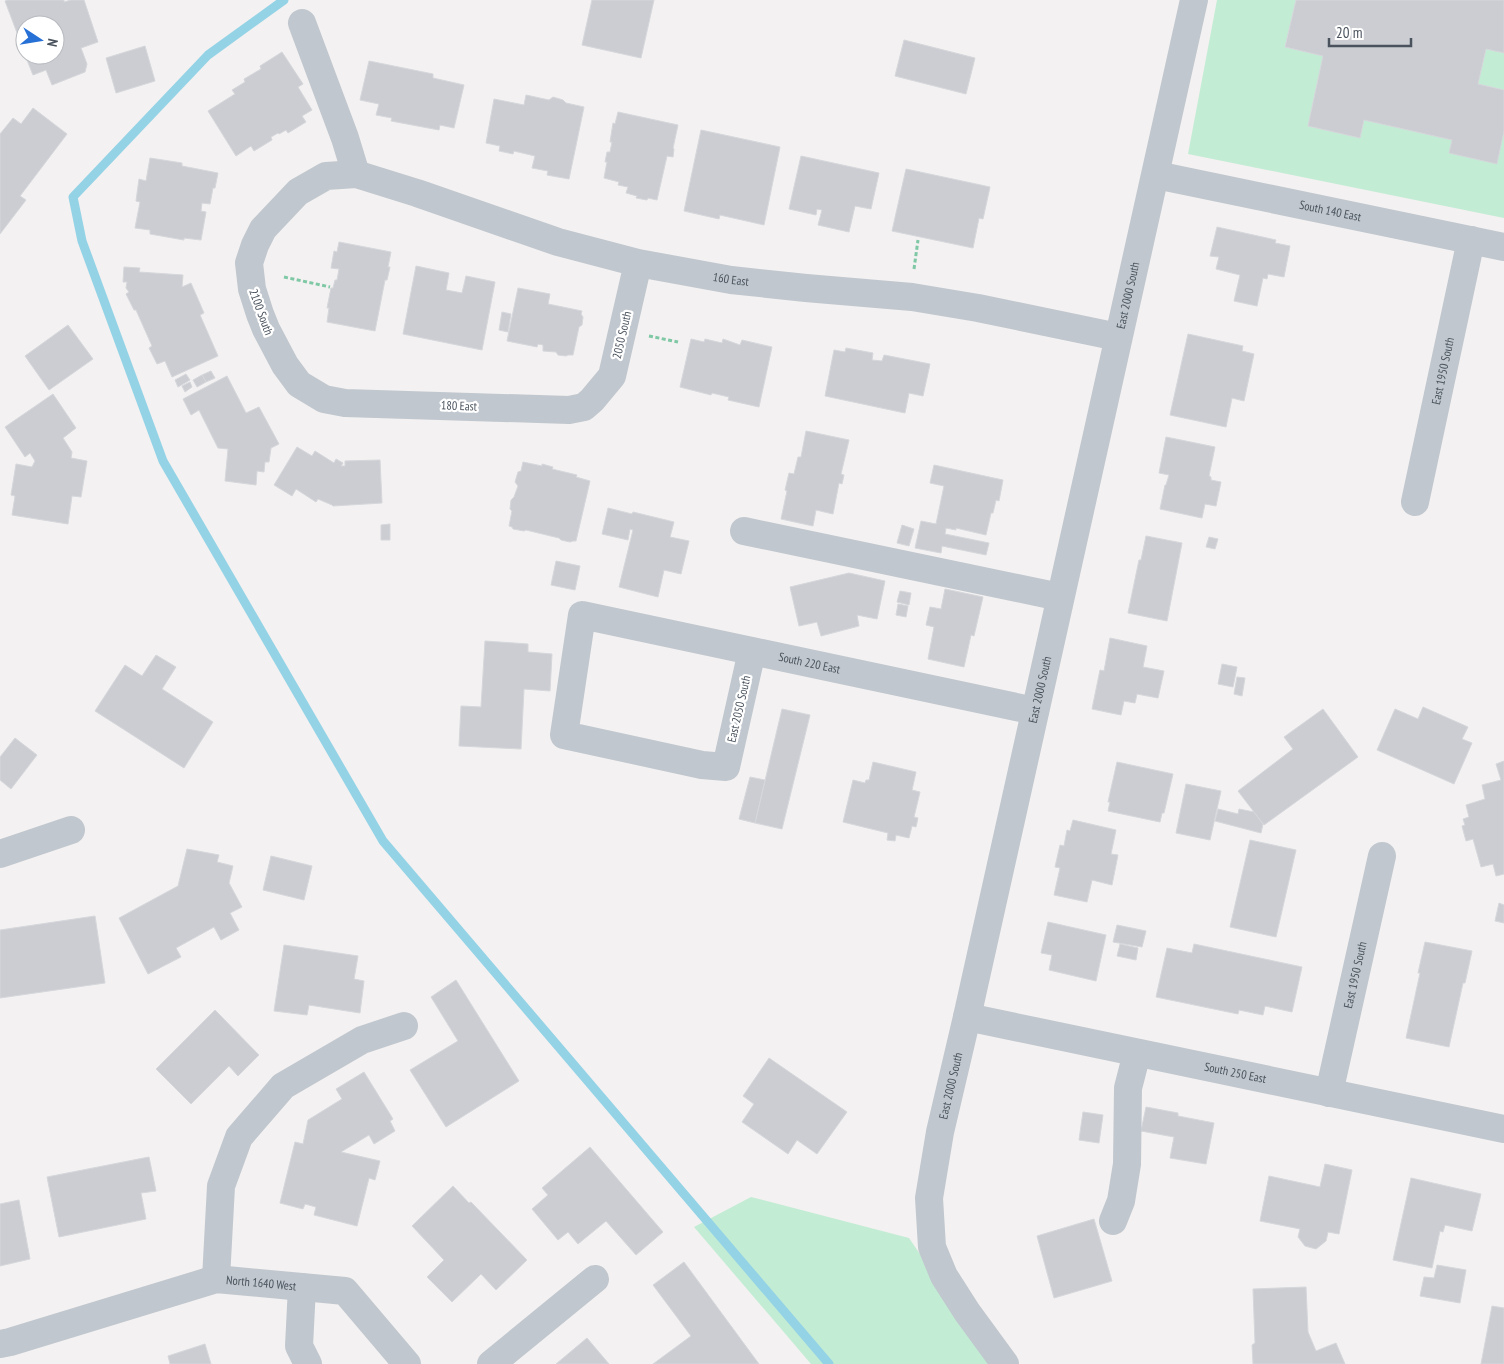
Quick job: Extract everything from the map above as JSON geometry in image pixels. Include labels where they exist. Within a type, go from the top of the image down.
[{"type":"street","name":"East 2000 South","points":[[1005,1364],[966,1312],[944,1276],[932,1247],[929,1198],[940,1132],[1194,0]]},
{"type":"street","points":[[302,23],[345,138],[356,174]]},
{"type":"street","name":"160 East","points":[[356,174],[558,242],[638,263],[739,281],[912,297],[978,308],[1118,337]]},
{"type":"street","name":"2100 South","points":[[324,399],[299,384],[285,365],[266,329],[252,289],[249,263],[263,229],[298,192],[326,176],[356,174]]},
{"type":"street","name":"South 140 East","points":[[1156,174],[1504,247]]},
{"type":"street","name":"East 1950 South","points":[[1414,502],[1471,240]]},
{"type":"street","name":"2050 South","points":[[592,400],[612,376],[638,263]]},
{"type":"street","name":"180 East","points":[[324,399],[345,403],[569,410],[584,407],[592,400]]},
{"type":"street","points":[[744,531],[1060,597]]},
{"type":"street","name":"South 220 East","points":[[726,767],[702,765],[564,735],[582,615],[1035,711]]},
{"type":"street","name":"East 2050 South","points":[[726,767],[752,651]]},
{"type":"street","points":[[0,854],[71,830]]},
{"type":"street","name":"East 1950 South","points":[[1329,1093],[1382,856]]},
{"type":"street","name":"South 250 East","points":[[967,1017],[1504,1129]]},
{"type":"street","points":[[216,1279],[221,1186],[240,1137],[283,1086],[362,1040],[404,1026]]},
{"type":"street","points":[[1113,1221],[1121,1201],[1127,1164],[1128,1088],[1137,1053]]},
{"type":"street","name":"North 1640 West","points":[[7,1350],[216,1279],[346,1291],[407,1364]]},
{"type":"street","points":[[491,1364],[595,1279]]},
{"type":"street","points":[[302,1287],[299,1346],[308,1364]]},
{"type":"path","points":[[284,277],[330,287]]},
{"type":"green space","points":[[1217,0],[1296,0],[1285,47],[1323,56],[1308,126],[1360,138],[1364,120],[1452,140],[1497,163],[1504,131],[1504,218],[1188,154]]},
{"type":"green space","points":[[1486,49],[1504,53],[1504,90],[1478,84]]},
{"type":"green space","points":[[751,1197],[909,1238],[995,1364],[811,1364],[694,1227]]},
{"type":"building","points":[[64,0],[64,2],[84,0],[98,42],[81,48],[87,64],[85,72],[52,85],[46,70],[33,75],[29,65],[65,65],[65,15],[15,15],[15,28],[5,1]]},
{"type":"building","points":[[592,0],[654,0],[641,58],[582,45]]},
{"type":"building","points":[[1296,0],[1504,0],[1504,53],[1486,49],[1478,84],[1504,90],[1504,131],[1497,164],[1449,153],[1452,140],[1364,120],[1360,138],[1308,126],[1323,56],[1285,47]]},
{"type":"building","points":[[904,40],[975,58],[966,94],[895,76]]},
{"type":"building","points":[[145,46],[155,81],[116,93],[106,58]]},
{"type":"building","points":[[282,52],[303,84],[298,87],[312,110],[302,116],[306,122],[288,133],[286,130],[278,133],[271,137],[272,140],[254,151],[251,146],[236,156],[208,111],[235,94],[232,90],[245,82],[244,79],[261,69],[260,66]]},
{"type":"building","points":[[369,61],[433,74],[433,78],[464,85],[454,128],[440,125],[439,130],[391,121],[392,118],[376,115],[379,104],[360,100]]},
{"type":"building","points":[[526,95],[549,100],[553,97],[566,103],[584,107],[569,179],[547,175],[548,171],[532,168],[535,156],[514,151],[513,154],[499,151],[500,146],[486,143],[494,99],[524,105]]},
{"type":"building","points":[[33,108],[67,134],[20,196],[26,200],[0,234],[0,134],[13,118],[21,124]]},
{"type":"building","points":[[618,112],[678,125],[673,157],[667,156],[657,200],[636,198],[637,196],[626,193],[628,187],[618,185],[619,182],[604,178],[607,152],[610,152],[612,142],[610,142],[613,123],[615,124]]},
{"type":"building","points":[[701,130],[780,147],[764,225],[720,215],[719,219],[684,211]]},
{"type":"building","points":[[801,156],[879,173],[871,209],[855,206],[849,232],[818,225],[822,210],[817,209],[816,215],[789,209]]},
{"type":"building","points":[[150,158],[182,163],[182,166],[218,173],[210,204],[202,203],[201,211],[206,212],[201,240],[184,238],[184,240],[150,234],[150,230],[135,228],[140,202],[136,201],[139,179],[146,181]]},
{"type":"building","points":[[906,169],[990,187],[983,219],[979,218],[973,248],[892,231]]},
{"type":"building","points":[[1217,227],[1276,240],[1275,243],[1290,246],[1284,277],[1268,274],[1267,279],[1263,278],[1257,306],[1234,301],[1240,275],[1216,269],[1219,257],[1210,256]]},
{"type":"building","points":[[339,242],[391,252],[388,267],[390,267],[387,280],[385,280],[375,331],[327,322],[329,308],[327,308],[331,288],[333,288],[335,280],[337,280],[339,269],[331,268],[334,251],[337,252]]},
{"type":"building","points":[[416,266],[449,273],[446,290],[462,293],[466,276],[495,282],[482,350],[403,334]]},
{"type":"building","points":[[124,267],[140,268],[139,272],[183,275],[182,287],[191,283],[204,313],[200,315],[218,356],[172,377],[165,361],[157,364],[149,348],[152,346],[136,310],[134,310],[126,294],[129,292],[126,288],[127,282],[123,282]]},
{"type":"building","points":[[518,288],[550,294],[548,304],[582,311],[582,325],[579,327],[573,355],[558,355],[556,352],[543,351],[543,345],[538,344],[537,347],[507,341]]},
{"type":"building","points":[[502,312],[511,314],[508,332],[499,330]]},
{"type":"building","points":[[68,325],[93,359],[49,390],[25,356]]},
{"type":"building","points":[[1188,334],[1243,346],[1242,351],[1254,354],[1244,401],[1232,398],[1226,427],[1170,415]]},
{"type":"building","points":[[691,339],[704,342],[705,339],[722,343],[723,339],[740,345],[742,340],[772,347],[759,407],[728,400],[729,397],[712,393],[711,395],[680,387]]},
{"type":"building","points":[[846,348],[873,353],[872,360],[882,361],[884,355],[930,364],[923,396],[909,393],[905,413],[825,396],[834,350],[845,352]]},
{"type":"building","points":[[211,371],[215,378],[206,382],[202,375]]},
{"type":"building","points":[[186,374],[190,380],[178,387],[175,380]]},
{"type":"building","points":[[202,375],[206,382],[197,387],[193,380]]},
{"type":"building","points":[[227,376],[246,413],[259,407],[279,444],[271,448],[269,462],[265,462],[264,472],[257,471],[256,485],[225,481],[228,449],[218,448],[199,410],[191,415],[183,399]]},
{"type":"building","points":[[190,382],[192,387],[185,392],[182,386]]},
{"type":"building","points":[[53,394],[76,428],[63,438],[72,452],[71,458],[87,461],[81,497],[72,496],[68,524],[12,515],[15,496],[11,495],[16,464],[32,467],[35,461],[30,453],[25,457],[5,427]]},
{"type":"building","points":[[806,431],[849,440],[841,474],[844,475],[842,484],[839,483],[833,514],[816,510],[813,526],[781,519],[789,473],[794,474],[798,457],[801,457]]},
{"type":"building","points":[[1166,437],[1215,447],[1209,476],[1211,480],[1221,482],[1216,506],[1205,504],[1202,518],[1160,509],[1169,475],[1159,473]]},
{"type":"building","points":[[297,447],[312,456],[315,451],[334,463],[336,459],[343,463],[341,466],[345,466],[345,461],[380,460],[382,503],[333,506],[318,499],[316,502],[296,489],[292,496],[274,485]]},
{"type":"building","points":[[523,462],[553,467],[552,469],[577,475],[576,477],[590,481],[576,541],[561,540],[526,530],[513,529],[509,526],[512,511],[510,509],[511,500],[518,486],[515,482]]},
{"type":"building","points":[[934,465],[1003,480],[999,501],[996,500],[993,513],[991,513],[986,535],[956,528],[956,530],[946,528],[945,534],[989,543],[986,555],[942,546],[941,553],[915,548],[921,521],[936,524],[944,486],[930,483]]},
{"type":"building","points":[[608,508],[674,522],[670,537],[689,541],[681,574],[664,570],[658,597],[619,587],[633,530],[630,529],[628,540],[602,534]]},
{"type":"building","points":[[390,524],[390,540],[381,540],[381,525]]},
{"type":"building","points":[[902,525],[914,529],[909,546],[897,543]]},
{"type":"building","points":[[1146,536],[1182,543],[1167,621],[1128,613]]},
{"type":"building","points":[[1209,537],[1218,539],[1215,549],[1206,547]]},
{"type":"building","points":[[556,561],[580,566],[575,590],[551,585]]},
{"type":"building","points":[[849,573],[885,581],[877,619],[857,615],[859,626],[821,636],[817,622],[799,626],[790,587]]},
{"type":"building","points":[[945,589],[983,597],[974,636],[971,635],[964,667],[928,659],[934,627],[926,625],[930,607],[941,609]]},
{"type":"building","points":[[900,591],[911,593],[909,605],[897,602]]},
{"type":"building","points":[[898,604],[908,606],[906,617],[896,615]]},
{"type":"building","points":[[1110,638],[1147,646],[1143,667],[1164,671],[1158,698],[1137,694],[1135,703],[1124,701],[1121,715],[1092,709],[1100,670],[1104,671]]},
{"type":"building","points":[[485,641],[528,644],[528,652],[552,654],[550,691],[524,689],[521,749],[459,746],[461,706],[481,707]]},
{"type":"building","points":[[156,655],[176,667],[162,689],[213,722],[184,768],[95,711],[125,665],[142,676]]},
{"type":"building","points":[[1222,664],[1237,667],[1233,687],[1218,684]]},
{"type":"building","points":[[1237,677],[1245,678],[1242,696],[1234,694]]},
{"type":"building","points":[[1423,707],[1468,727],[1462,739],[1472,743],[1454,784],[1377,750],[1395,709],[1418,719]]},
{"type":"building","points":[[782,709],[810,715],[782,829],[755,823]]},
{"type":"building","points":[[1323,709],[1358,757],[1264,825],[1238,791],[1293,749],[1284,737]]},
{"type":"building","points":[[15,738],[37,755],[11,789],[0,780],[0,757]]},
{"type":"building","points":[[1504,761],[1504,874],[1496,876],[1493,864],[1481,867],[1473,839],[1466,841],[1462,826],[1465,825],[1463,819],[1469,817],[1466,805],[1485,799],[1482,785],[1501,780],[1496,764]]},
{"type":"building","points":[[873,762],[916,772],[912,790],[920,792],[914,817],[918,818],[916,827],[912,826],[909,838],[896,835],[895,841],[887,840],[888,833],[843,822],[853,780],[865,783],[866,780],[869,780]]},
{"type":"building","points":[[1117,762],[1173,774],[1164,813],[1162,813],[1160,822],[1108,811],[1110,802],[1108,802]]},
{"type":"building","points":[[750,777],[765,780],[755,823],[739,819]]},
{"type":"building","points":[[1186,784],[1221,791],[1210,840],[1176,833]]},
{"type":"building","points":[[1218,809],[1238,814],[1239,809],[1254,812],[1263,824],[1261,833],[1215,821]]},
{"type":"building","points":[[1073,820],[1116,830],[1111,854],[1118,855],[1112,885],[1092,880],[1087,902],[1054,895],[1060,868],[1055,867],[1060,845],[1064,846],[1067,830],[1070,831]]},
{"type":"building","points":[[1250,840],[1296,850],[1276,937],[1230,927]]},
{"type":"building","points":[[187,849],[219,855],[217,862],[233,866],[229,883],[242,907],[230,913],[239,930],[221,940],[214,927],[176,948],[181,957],[148,974],[119,918],[178,886]]},
{"type":"building","points":[[271,856],[312,866],[304,900],[263,890]]},
{"type":"building","points":[[1499,903],[1504,905],[1504,923],[1495,921]]},
{"type":"building","points":[[95,916],[105,983],[0,998],[0,930]]},
{"type":"building","points":[[1048,922],[1106,935],[1096,981],[1049,970],[1052,955],[1041,953]]},
{"type":"building","points":[[1117,925],[1146,931],[1142,947],[1113,942]]},
{"type":"building","points":[[1425,942],[1472,951],[1449,1047],[1406,1038]]},
{"type":"building","points":[[1120,944],[1138,948],[1136,960],[1117,956]]},
{"type":"building","points":[[1194,944],[1302,967],[1292,1012],[1265,1006],[1263,1015],[1239,1010],[1238,1014],[1156,997],[1167,948],[1192,953]]},
{"type":"building","points":[[284,945],[358,956],[354,979],[364,981],[360,1013],[309,1005],[307,1015],[274,1011]]},
{"type":"building","points":[[456,980],[519,1081],[446,1127],[410,1070],[458,1041],[431,997]]},
{"type":"building","points":[[215,1010],[259,1055],[238,1076],[229,1066],[191,1104],[156,1069]]},
{"type":"building","points":[[769,1058],[847,1112],[817,1154],[797,1140],[788,1154],[742,1122],[754,1104],[743,1096]]},
{"type":"building","points":[[364,1072],[393,1119],[390,1121],[395,1131],[374,1144],[369,1135],[341,1152],[380,1161],[375,1180],[369,1178],[357,1226],[314,1215],[316,1207],[305,1204],[303,1209],[280,1203],[295,1142],[303,1144],[308,1120],[342,1099],[336,1089]]},
{"type":"building","points":[[1146,1107],[1214,1123],[1206,1164],[1170,1158],[1174,1137],[1141,1131]]},
{"type":"building","points":[[1083,1112],[1103,1115],[1099,1143],[1079,1140]]},
{"type":"building","points":[[590,1147],[663,1232],[636,1255],[606,1221],[578,1244],[568,1232],[558,1240],[532,1209],[548,1195],[542,1188]]},
{"type":"building","points":[[149,1157],[156,1191],[141,1193],[146,1219],[59,1237],[47,1177]]},
{"type":"building","points":[[1325,1164],[1352,1170],[1339,1234],[1328,1232],[1326,1241],[1316,1249],[1305,1246],[1298,1237],[1300,1229],[1260,1221],[1269,1176],[1320,1187]]},
{"type":"building","points":[[1411,1178],[1481,1194],[1472,1231],[1445,1225],[1443,1232],[1440,1231],[1432,1268],[1393,1260]]},
{"type":"building","points":[[453,1186],[527,1260],[496,1290],[481,1274],[452,1302],[427,1277],[444,1260],[412,1226]]},
{"type":"building","points":[[19,1200],[30,1259],[0,1266],[0,1204]]},
{"type":"building","points":[[1094,1219],[1112,1281],[1054,1298],[1037,1236]]},
{"type":"building","points":[[684,1262],[759,1364],[653,1364],[691,1336],[653,1285]]},
{"type":"building","points":[[1437,1265],[1466,1270],[1460,1303],[1420,1296],[1424,1277],[1434,1278]]},
{"type":"building","points":[[1306,1287],[1308,1332],[1316,1351],[1336,1343],[1345,1364],[1253,1364],[1252,1345],[1255,1343],[1253,1289]]},
{"type":"building","points":[[1492,1306],[1504,1308],[1504,1364],[1481,1364]]},
{"type":"building","points":[[587,1338],[609,1364],[556,1364]]},
{"type":"building","points":[[205,1344],[211,1364],[170,1364],[168,1356]]},
{"type":"waterway","points":[[284,0],[208,55],[73,197],[82,241],[163,461],[383,841],[829,1364]]}]
